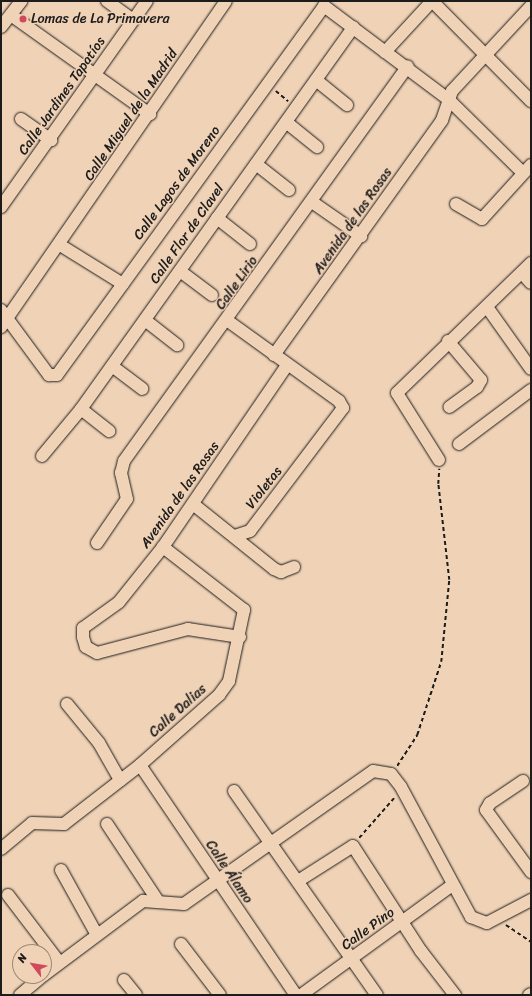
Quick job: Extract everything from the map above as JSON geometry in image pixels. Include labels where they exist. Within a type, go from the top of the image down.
[{"type":"street","points":[[107,1],[133,20]]},
{"type":"street","name":"Calle Jardines Tapatíos","points":[[1,206],[51,140],[147,1]]},
{"type":"street","name":"Calle Miguel de la Madrid","points":[[4,324],[60,245],[226,1]]},
{"type":"street","points":[[385,52],[432,1],[531,101]]},
{"type":"street","points":[[525,1],[531,7]]},
{"type":"street","points":[[1,27],[20,2]]},
{"type":"street","name":"Calle Lagos de Moreno","points":[[4,324],[54,377],[324,6],[353,27]]},
{"type":"street","name":"Avenida de las Rosas","points":[[274,355],[361,236],[442,120],[449,100],[485,55],[531,7]]},
{"type":"street","points":[[11,15],[150,114]]},
{"type":"street","points":[[353,27],[385,52],[408,66],[527,169],[482,219],[456,204]]},
{"type":"street","name":"Calle Flor de Clavel","points":[[42,456],[81,408],[112,366],[353,27]]},
{"type":"street","name":"Calle Lirio","points":[[97,543],[127,499],[121,473],[124,461],[228,321],[408,66]]},
{"type":"street","points":[[316,80],[347,104]]},
{"type":"street","points":[[21,119],[51,140]]},
{"type":"street","points":[[286,122],[317,147]]},
{"type":"street","points":[[256,164],[288,190]]},
{"type":"street","points":[[312,202],[361,236]]},
{"type":"street","points":[[217,218],[250,244]]},
{"type":"street","points":[[60,245],[123,284]]},
{"type":"street","points":[[438,460],[397,393],[448,341],[487,307],[531,263]]},
{"type":"street","points":[[180,271],[212,295]]},
{"type":"street","points":[[522,273],[531,284]]},
{"type":"street","points":[[487,307],[531,369]]},
{"type":"street","points":[[1,310],[4,324]]},
{"type":"street","points":[[145,320],[177,345]]},
{"type":"street","points":[[228,321],[287,365]]},
{"type":"street","points":[[448,341],[481,380],[477,387],[449,407]]},
{"type":"street","name":"Avenida de las Rosas","points":[[240,636],[188,629],[97,653],[86,647],[83,628],[119,602],[163,547],[287,365]]},
{"type":"street","name":"Violetas","points":[[235,536],[250,530],[343,408],[339,402],[287,365]]},
{"type":"street","points":[[112,366],[142,389]]},
{"type":"street","points":[[459,444],[531,390]]},
{"type":"street","points":[[81,408],[108,431]]},
{"type":"street","points":[[193,504],[235,536],[274,569],[281,572],[294,567]]},
{"type":"street","name":"Calle Dalias","points":[[1,849],[32,823],[64,824],[140,765],[219,695],[229,681],[245,616],[241,605],[163,547]]},
{"type":"street","points":[[67,704],[99,743],[120,780]]},
{"type":"street","name":"Calle Álamo","points":[[140,765],[216,880],[296,995]]},
{"type":"street","points":[[52,968],[143,901],[184,904],[267,842],[373,771],[391,774],[401,787],[452,886],[471,917],[480,922],[487,923],[531,900]]},
{"type":"street","points":[[523,781],[490,803],[486,810],[531,872]]},
{"type":"street","points":[[234,791],[267,842],[298,881],[350,960],[376,995]]},
{"type":"street","points":[[107,824],[158,901]]},
{"type":"street","points":[[298,881],[353,846],[403,922],[455,995]]},
{"type":"street","points":[[61,870],[97,935]]},
{"type":"street","name":"Calle Pino","points":[[301,995],[452,886]]},
{"type":"street","points":[[8,895],[59,962]]},
{"type":"street","points":[[181,944],[220,995]]},
{"type":"street","points":[[124,980],[136,995]]},
{"type":"street","points":[[20,995],[33,984]]},
{"type":"path","points":[[267,83],[296,108]]},
{"type":"path","points":[[391,774],[417,735],[442,662],[448,580],[438,484],[438,460]]},
{"type":"path","points":[[353,846],[401,787]]},
{"type":"path","points":[[496,918],[531,942]]},
{"type":"place","name":"Lomas de La Primavera","points":[[23,19]]}]
